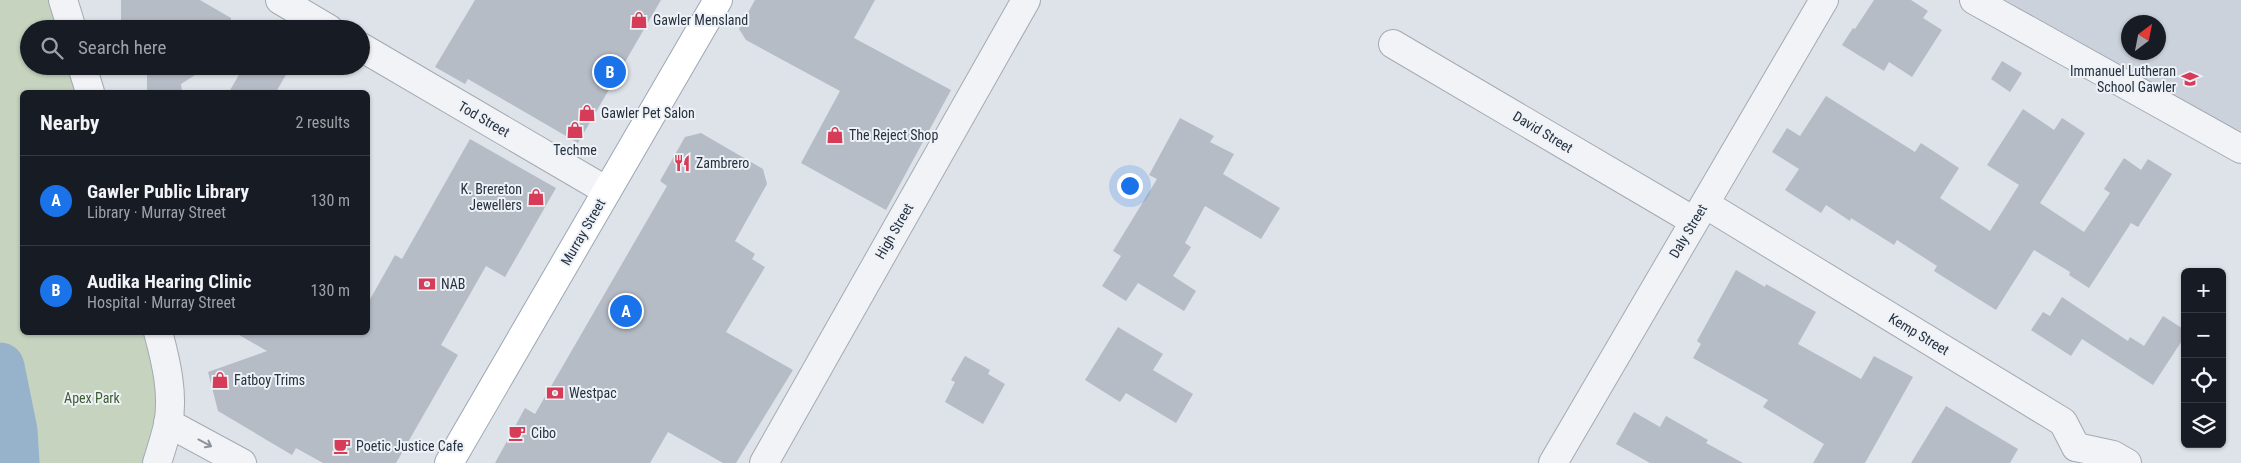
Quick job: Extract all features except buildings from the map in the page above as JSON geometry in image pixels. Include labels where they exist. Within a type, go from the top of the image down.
[{"type":"main road","name":"Murray Street","points":[[448,463],[718,0]]},
{"type":"street","points":[[63,0],[69,20]]},
{"type":"street","points":[[280,0],[314,20]]},
{"type":"street","name":"High Street","points":[[764,463],[1026,0]]},
{"type":"street","name":"Daly Street","points":[[1553,463],[1824,0]]},
{"type":"street","points":[[1974,0],[2241,149]]},
{"type":"street","name":"David Street","points":[[1393,44],[1699,212]]},
{"type":"street","name":"Tod Street","points":[[370,52],[607,191]]},
{"type":"street","points":[[85,75],[89,90]]},
{"type":"street","name":"Kemp Street","points":[[1699,212],[2063,422],[2071,455],[2113,455],[2127,463]]},
{"type":"street","points":[[157,463],[168,423],[166,361],[159,335]]},
{"type":"street","points":[[168,423],[242,463]]},
{"type":"shaded area","name":"Immanuel Lutheran School Gawler","points":[[2006,0],[2241,0],[2241,131],[2182,105]]},
{"type":"green space","name":"Apex Park","points":[[0,0],[63,0],[69,20],[20,20],[20,75],[85,75],[89,90],[20,90],[20,335],[158,335],[157,463],[0,463]]},
{"type":"waterway","points":[[0,367],[13,431],[15,463]]},
{"type":"place","name":"Gawler Mensland","points":[[639,20]]},
{"type":"place","name":"Audika Hearing Clinic","points":[[610,72]]},
{"type":"place","name":"Immanuel Lutheran School Gawler","points":[[2190,79]]},
{"type":"place","name":"Gawler Pet Salon","points":[[587,113]]},
{"type":"place","name":"Techme","points":[[575,130]]},
{"type":"place","name":"The Reject Shop","points":[[835,135]]},
{"type":"place","name":"Zambrero","points":[[682,163]]},
{"type":"place","name":"K. Brereton Jewellers","points":[[536,197]]},
{"type":"place","name":"NAB","points":[[427,284]]},
{"type":"place","name":"Gawler Public Library","points":[[626,311]]},
{"type":"place","name":"Fatboy Trims","points":[[220,380]]},
{"type":"place","name":"Westpac","points":[[555,393]]},
{"type":"place","name":"Cibo","points":[[517,433]]},
{"type":"place","name":"Poetic Justice Cafe","points":[[342,446]]}]
